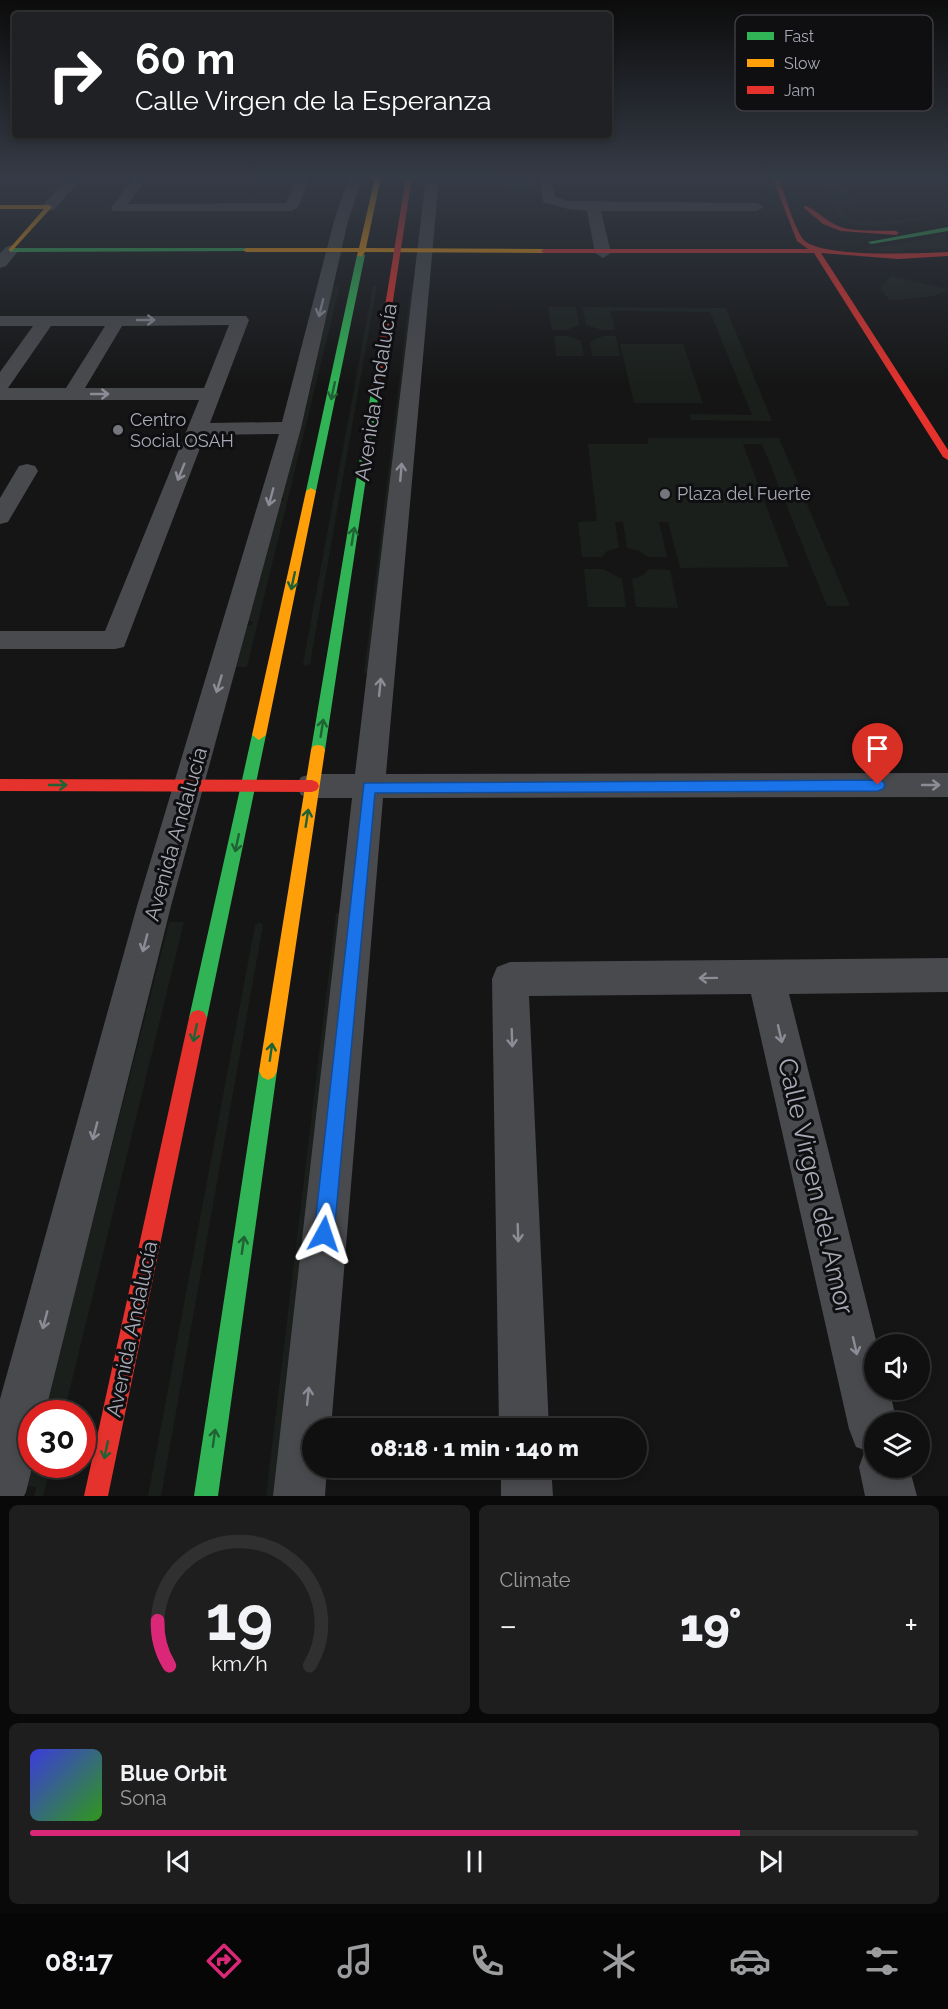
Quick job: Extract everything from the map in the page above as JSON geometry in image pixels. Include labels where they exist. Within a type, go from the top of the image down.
[{"type":"main road","points":[[11,250],[14,247]]},
{"type":"main road","name":"Avenida Andalucía","points":[[96,1496],[364,247]]},
{"type":"main road","name":"Avenida Andalucía","points":[[206,1496],[312,786],[399,247]]},
{"type":"main road","points":[[809,247],[816,251],[870,333],[948,458]]},
{"type":"main road","points":[[816,251],[818,247]]},
{"type":"main road","points":[[816,251],[840,247]]},
{"type":"main road","points":[[11,250],[603,253],[816,251],[870,256],[925,257]]},
{"type":"main road","points":[[873,269],[948,254]]},
{"type":"main road","points":[[870,333],[874,311]]},
{"type":"main road","points":[[0,784],[312,786]]},
{"type":"street","name":"Avenida Andalucía","points":[[0,1492],[154,906],[291,428],[335,247]]},
{"type":"street","name":"Avenida Andalucía","points":[[298,1496],[424,247]]},
{"type":"street","points":[[602,247],[603,253]]},
{"type":"street","points":[[0,262],[11,250]]},
{"type":"street","points":[[72,394],[117,320]]},
{"type":"street","points":[[0,321],[240,320],[116,640],[0,640]]},
{"type":"street","points":[[0,385],[46,321]]},
{"type":"street","points":[[0,394],[212,394]]},
{"type":"street","points":[[199,429],[291,428]]},
{"type":"street","points":[[0,517],[27,471]]},
{"type":"street","points":[[312,786],[948,785]]},
{"type":"street","points":[[525,1418],[510,980],[948,975]]},
{"type":"street","name":"Calle Virgen del Amor","points":[[766,977],[870,1412]]},
{"type":"street","points":[[526,1478],[527,1496]]},
{"type":"street","points":[[887,1478],[891,1496]]},
{"type":"shaded area","points":[[875,247],[948,248],[886,252],[860,249]]},
{"type":"shaded area","points":[[892,276],[948,290],[933,296],[890,301],[881,290],[881,285]]},
{"type":"shaded area","points":[[340,285],[247,667],[236,667],[247,626],[252,625],[253,621],[247,621],[278,501],[283,501],[284,498],[279,498],[308,386],[312,385],[308,383],[328,306],[332,304],[328,304],[333,286]]},
{"type":"shaded area","points":[[375,285],[377,285],[310,664],[306,666],[303,664]]},
{"type":"shaded area","points":[[411,285],[417,285],[375,673],[364,673]]},
{"type":"shaded area","points":[[548,307],[576,307],[579,325],[567,330],[552,330]]},
{"type":"shaded area","points":[[582,307],[726,308],[772,421],[691,420],[689,414],[752,415],[710,312],[610,311],[615,330],[602,330],[586,325]]},
{"type":"shaded area","points":[[554,336],[567,336],[581,341],[584,356],[556,356]]},
{"type":"shaded area","points":[[603,336],[616,336],[620,356],[592,356],[590,342]]},
{"type":"shaded area","points":[[620,344],[683,344],[703,403],[634,403]]},
{"type":"shaded area","points":[[648,438],[779,438],[850,606],[827,606],[762,444],[743,444],[789,567],[680,568],[668,522],[659,522],[667,557],[648,557],[639,551],[627,548],[623,522],[615,522],[619,548],[607,551],[602,557],[582,557],[578,522],[597,521],[588,444],[648,444]]},
{"type":"shaded area","points":[[584,569],[603,569],[622,579],[626,607],[588,607]]},
{"type":"shaded area","points":[[649,569],[670,570],[678,608],[636,607],[632,579],[643,575]]},
{"type":"shaded area","points":[[349,912],[286,1496],[266,1496],[336,913]]},
{"type":"shaded area","points":[[169,922],[184,922],[67,1400],[47,1400]]},
{"type":"shaded area","points":[[260,922],[263,925],[161,1496],[148,1496],[255,925]]},
{"type":"shaded area","points":[[28,1478],[48,1478],[43,1496],[34,1496],[36,1487],[26,1486]]},
{"type":"traffic: fast","points":[[11,250],[246,250]]},
{"type":"traffic: fast","points":[[311,491],[361,255]]},
{"type":"traffic: fast","points":[[318,750],[375,392]]},
{"type":"traffic: fast","points":[[198,1018],[259,735]]},
{"type":"traffic: fast","points":[[206,1496],[268,1071]]},
{"type":"traffic: slow","points":[[11,250],[14,247]]},
{"type":"traffic: slow","points":[[361,255],[363,247]]},
{"type":"traffic: slow","points":[[246,250],[544,251]]},
{"type":"traffic: slow","points":[[259,735],[311,491]]},
{"type":"traffic: slow","points":[[268,1071],[318,750]]},
{"type":"traffic: jam","points":[[375,392],[398,247]]},
{"type":"traffic: jam","points":[[809,247],[816,251],[948,457]]},
{"type":"traffic: jam","points":[[544,251],[816,251],[898,257],[948,254]]},
{"type":"traffic: jam","points":[[0,785],[312,786]]},
{"type":"traffic: jam","points":[[96,1496],[198,1018]]},
{"type":"place","name":"Centro Social OSAH","points":[[118,430]]},
{"type":"place","name":"Plaza del Fuerte","points":[[665,494]]},
{"type":"route","points":[[324,1234],[369,787],[878,785]]}]
